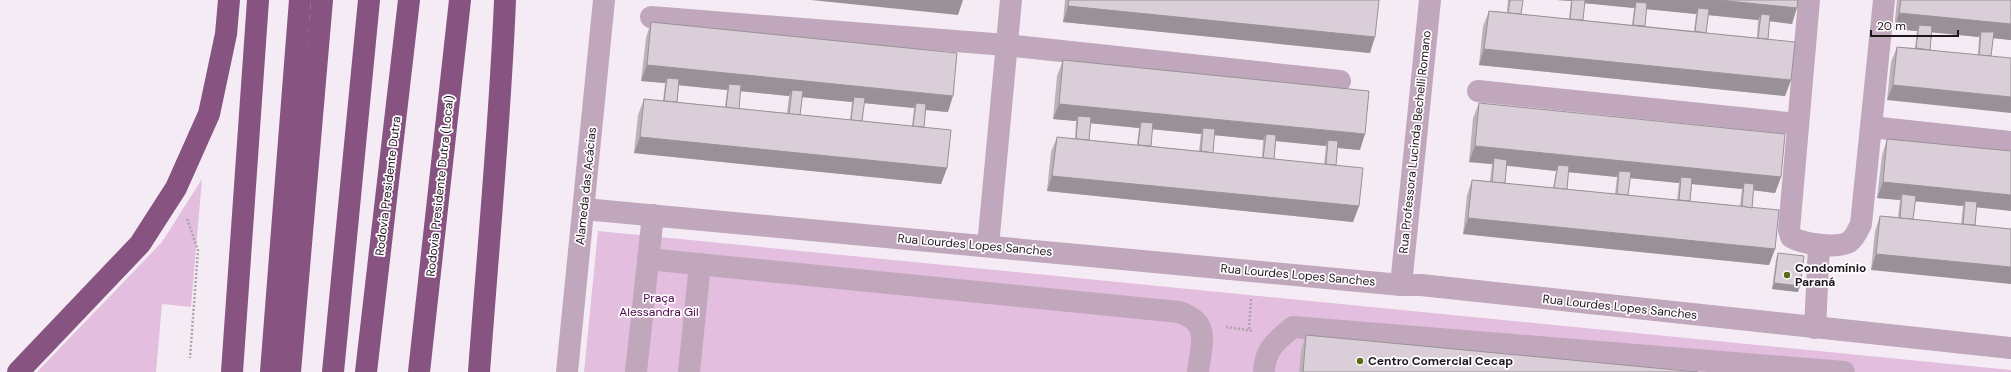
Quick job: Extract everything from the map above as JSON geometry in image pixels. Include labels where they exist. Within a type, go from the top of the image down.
[{"type":"highway","points":[[18,372],[140,244],[176,188],[209,114],[226,34],[230,0]]},
{"type":"highway","points":[[232,372],[258,0]]},
{"type":"highway","points":[[271,372],[300,0]]},
{"type":"highway","points":[[290,372],[322,0]]},
{"type":"highway","points":[[333,372],[369,0]]},
{"type":"highway","name":"Rodovia Presidente Dutra","points":[[366,372],[409,0]]},
{"type":"highway","name":"Rodovia Presidente Dutra (Local)","points":[[419,372],[460,0]]},
{"type":"highway","points":[[479,372],[489,235],[501,105],[506,0]]},
{"type":"street","name":"Alameda das Acácias","points":[[567,372],[604,0]]},
{"type":"street","points":[[988,246],[1011,0]]},
{"type":"street","name":"Rua Professora Lucinda Bechelli Romano","points":[[1401,285],[1430,0]]},
{"type":"street","points":[[1809,0],[1789,230],[1791,237],[1799,242],[1819,245],[1844,244],[1850,241],[1861,224],[1884,0]]},
{"type":"street","points":[[651,17],[1006,46],[1340,81]]},
{"type":"street","points":[[1478,91],[1798,124]]},
{"type":"street","points":[[1871,127],[2011,142]]},
{"type":"street","name":"Rua Lourdes Lopes Sanches","points":[[584,209],[1401,285],[1429,286],[2011,348]]},
{"type":"street","points":[[636,372],[653,215]]},
{"type":"street","points":[[1815,328],[1819,245]]},
{"type":"street","points":[[648,259],[1179,312],[1192,316],[1199,324],[1203,332],[1198,372]]},
{"type":"street","points":[[689,372],[700,264]]},
{"type":"street","points":[[1264,372],[1265,358],[1275,342],[1293,327],[1844,372]]},
{"type":"path","points":[[176,188],[198,250],[190,358]]},
{"type":"path","points":[[1249,329],[1254,271]]},
{"type":"path","points":[[1199,324],[1249,329],[1275,342]]},
{"type":"green space","points":[[202,179],[191,307],[162,304],[156,372],[37,372],[162,242]]},
{"type":"green space","name":"Praça Alessandra Gil","points":[[598,231],[2011,370],[2011,372],[584,372]]},
{"type":"building","points":[[1069,0],[1379,0],[1375,37],[1068,6]]},
{"type":"building","points":[[1510,0],[1523,0],[1521,14],[1508,13]]},
{"type":"building","points":[[1572,0],[1585,0],[1583,20],[1570,19]]},
{"type":"building","points":[[1718,0],[1798,0],[1797,8]]},
{"type":"building","points":[[1901,0],[2011,0],[2011,24],[1899,13]]},
{"type":"building","points":[[1636,2],[1647,3],[1645,26],[1633,25]]},
{"type":"building","points":[[1698,8],[1709,9],[1706,33],[1695,31]]},
{"type":"building","points":[[1489,11],[1795,42],[1791,80],[1484,49]]},
{"type":"building","points":[[1761,14],[1770,15],[1768,39],[1758,38]]},
{"type":"building","points":[[651,22],[957,53],[953,96],[647,65]]},
{"type":"building","points":[[1919,25],[1932,26],[1930,50],[1916,48]]},
{"type":"building","points":[[1981,32],[1994,32],[1991,56],[1979,55]]},
{"type":"building","points":[[1897,47],[2011,58],[2011,97],[1893,85]]},
{"type":"building","points":[[1063,60],[1369,91],[1365,134],[1059,104]]},
{"type":"building","points":[[667,78],[679,79],[677,102],[664,101]]},
{"type":"building","points":[[729,84],[741,85],[739,109],[726,107]]},
{"type":"building","points":[[792,90],[803,91],[800,115],[789,114]]},
{"type":"building","points":[[854,97],[865,98],[862,121],[851,120]]},
{"type":"building","points":[[644,99],[951,130],[947,168],[640,137]]},
{"type":"building","points":[[916,103],[926,104],[924,127],[913,126]]},
{"type":"building","points":[[1479,103],[1785,134],[1781,177],[1475,146]]},
{"type":"building","points":[[1078,116],[1091,117],[1089,140],[1076,139]]},
{"type":"building","points":[[1141,122],[1153,123],[1151,146],[1138,145]]},
{"type":"building","points":[[1203,128],[1215,129],[1213,153],[1201,151]]},
{"type":"building","points":[[1266,134],[1276,135],[1274,159],[1263,158]]},
{"type":"building","points":[[1057,137],[1363,168],[1359,206],[1052,176]]},
{"type":"building","points":[[1887,139],[2011,151],[2011,195],[1883,182]]},
{"type":"building","points":[[1328,140],[1338,141],[1336,165],[1326,164]]},
{"type":"building","points":[[1494,158],[1507,160],[1505,183],[1492,182]]},
{"type":"building","points":[[1558,165],[1569,166],[1567,189],[1554,188]]},
{"type":"building","points":[[1619,171],[1631,172],[1628,195],[1617,194]]},
{"type":"building","points":[[1681,177],[1692,178],[1690,201],[1679,200]]},
{"type":"building","points":[[1472,180],[1779,210],[1775,249],[1468,218]]},
{"type":"building","points":[[1744,183],[1754,184],[1752,208],[1742,206]]},
{"type":"building","points":[[1902,194],[1916,196],[1913,219],[1900,218]]},
{"type":"building","points":[[1965,201],[1977,202],[1975,225],[1963,224]]},
{"type":"building","points":[[1880,216],[2011,229],[2011,267],[1876,254]]},
{"type":"building","name":"Condomínio Paraná","points":[[1778,253],[1804,256],[1800,286],[1774,283]]},
{"type":"building","points":[[1306,335],[1698,372],[1303,372]]},
{"type":"place","name":"Condomínio Paraná","points":[[1787,275]]},
{"type":"place","name":"Centro Comercial Cecap","points":[[1360,361]]}]
